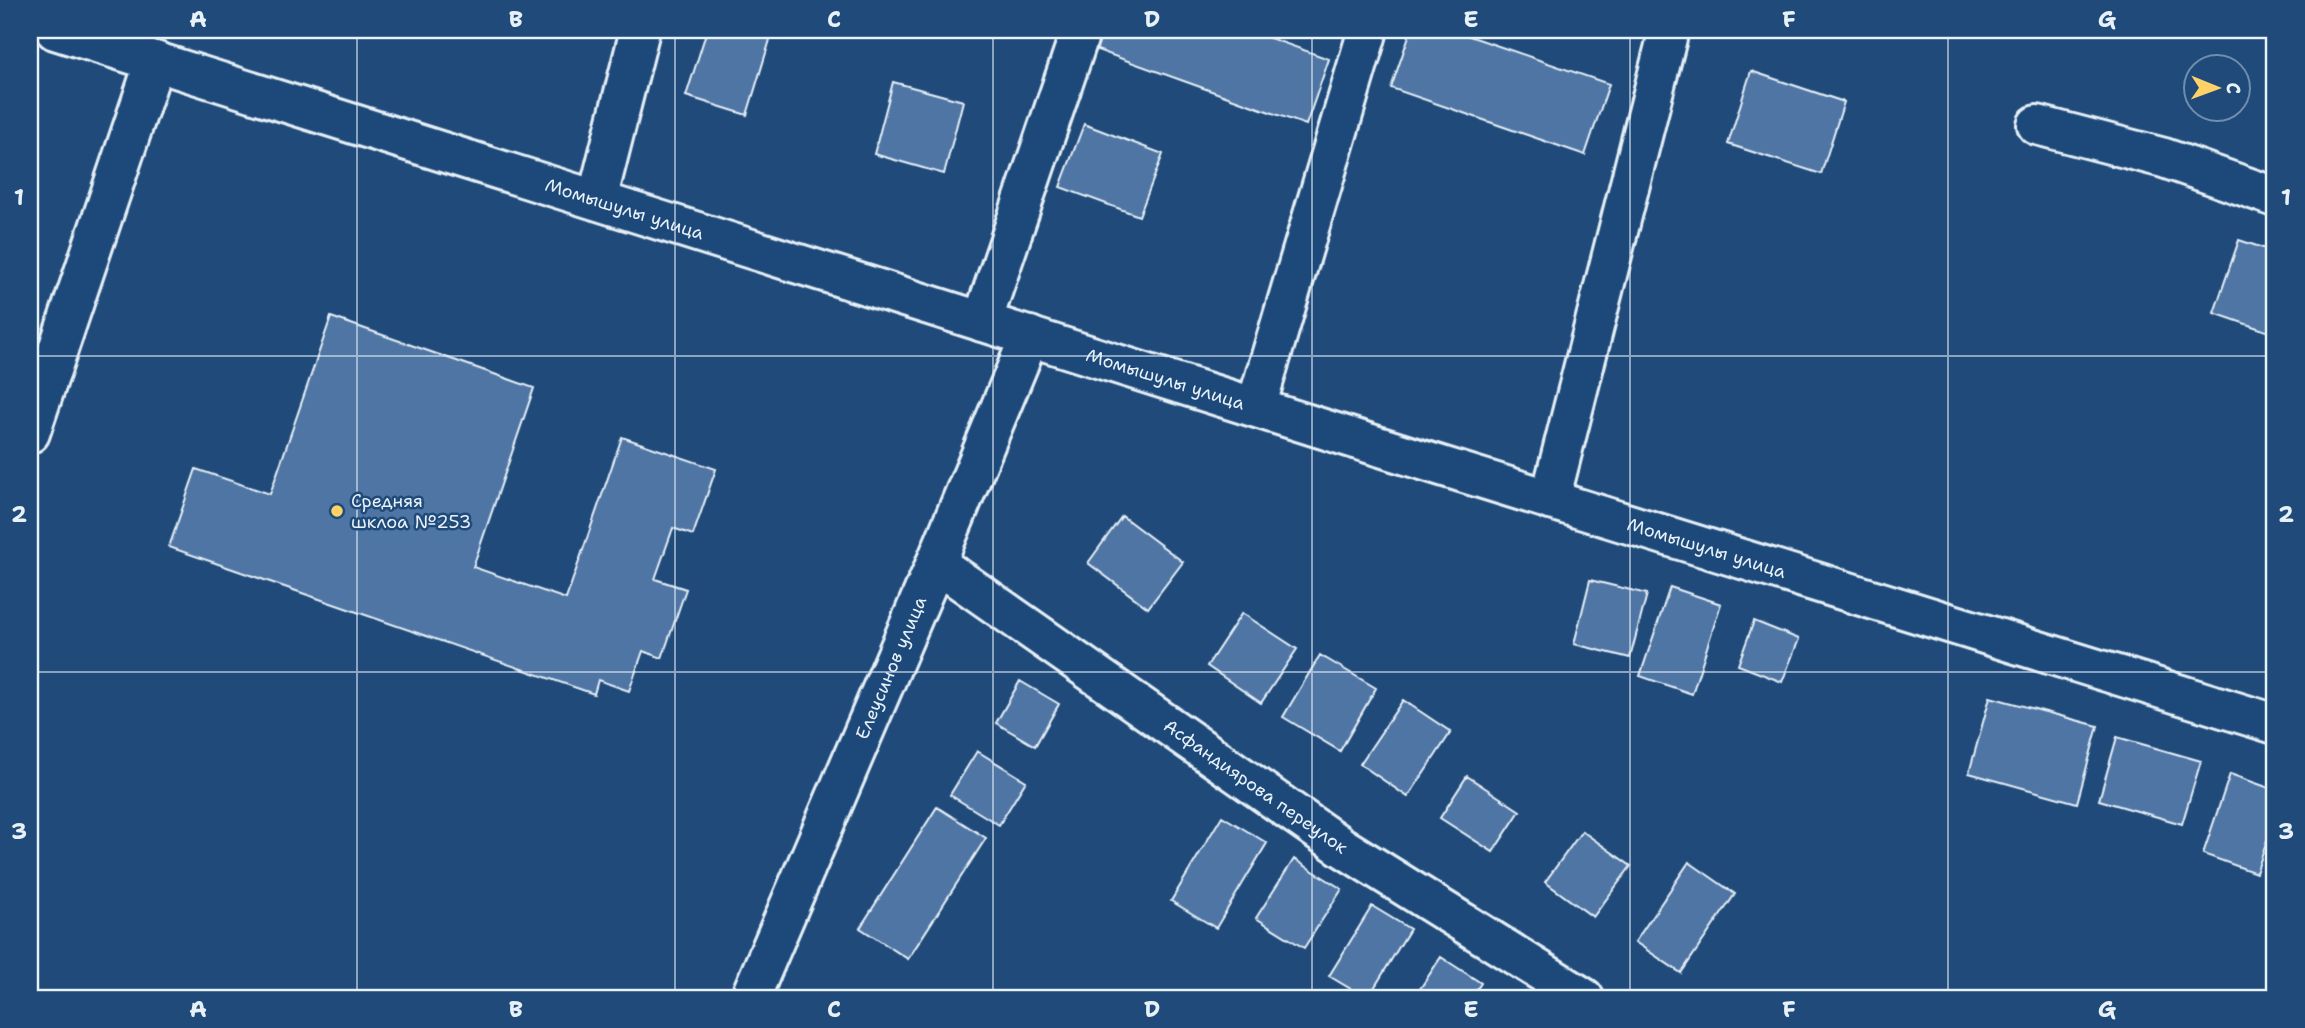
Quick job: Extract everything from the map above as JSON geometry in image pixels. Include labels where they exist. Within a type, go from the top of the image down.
[{"type":"street","name":"Момышулы улица","points":[[55,30],[1550,500],[2275,724]]},
{"type":"street","points":[[597,200],[640,30]]},
{"type":"street","points":[[982,321],[1081,30]]},
{"type":"street","points":[[1255,407],[1368,30]]},
{"type":"street","points":[[1550,500],[1669,30]]},
{"type":"street","points":[[30,433],[155,61]]},
{"type":"street","points":[[2037,125],[2164,158],[2275,197]]},
{"type":"street","name":"Елеусинов улица","points":[[750,998],[1030,336]]},
{"type":"street","name":"Асфандиярова переулок","points":[[936,563],[1342,847],[1584,998]]},
{"type":"building","points":[[707,30],[773,30],[747,115],[686,96]]},
{"type":"building","points":[[1092,30],[1247,30],[1329,59],[1306,125],[1086,46]]},
{"type":"building","points":[[1411,30],[1452,30],[1609,84],[1585,155],[1391,88]]},
{"type":"building","points":[[1751,71],[1844,102],[1821,174],[1728,144]]},
{"type":"building","points":[[893,82],[963,101],[944,174],[874,154]]},
{"type":"building","points":[[1084,124],[1163,154],[1139,216],[1060,187]]},
{"type":"building","points":[[2239,240],[2275,252],[2275,334],[2214,313]]},
{"type":"building","name":"Средняя шклоа №253","points":[[331,317],[534,388],[473,567],[566,599],[622,437],[716,469],[693,535],[673,528],[655,579],[686,589],[662,658],[643,651],[629,691],[598,680],[594,694],[169,547],[196,469],[270,494]]},
{"type":"building","points":[[1122,516],[1183,562],[1148,608],[1088,563]]},
{"type":"building","points":[[1590,580],[1647,594],[1630,658],[1574,644]]},
{"type":"building","points":[[1670,587],[1721,604],[1692,694],[1640,676]]},
{"type":"building","points":[[1242,613],[1297,649],[1261,703],[1207,666]]},
{"type":"building","points":[[1754,621],[1799,639],[1782,682],[1738,665]]},
{"type":"building","points":[[1320,655],[1376,688],[1340,751],[1283,717]]},
{"type":"building","points":[[1020,681],[1059,704],[1035,746],[996,723]]},
{"type":"building","points":[[1990,697],[2098,726],[2077,803],[1969,773]]},
{"type":"building","points":[[1403,700],[1451,732],[1408,797],[1360,764]]},
{"type":"building","points":[[2117,737],[2201,761],[2182,824],[2099,800]]},
{"type":"building","points":[[977,751],[1026,781],[999,825],[950,795]]},
{"type":"building","points":[[2230,774],[2275,790],[2275,818],[2256,873],[2203,854]]},
{"type":"building","points":[[1467,776],[1520,811],[1493,852],[1440,818]]},
{"type":"building","points":[[937,807],[986,838],[908,959],[860,928]]},
{"type":"building","points":[[1222,816],[1267,843],[1216,928],[1171,901]]},
{"type":"building","points":[[1582,831],[1631,866],[1593,917],[1545,882]]},
{"type":"building","points":[[1294,859],[1342,889],[1304,948],[1256,918]]},
{"type":"building","points":[[1689,862],[1735,894],[1681,973],[1635,942]]},
{"type":"building","points":[[1372,906],[1410,929],[1366,998],[1329,976]]},
{"type":"building","points":[[1441,957],[1481,983],[1471,998],[1414,998]]},
{"type":"place","name":"Средняя шклоа №253","points":[[337,511]]}]
